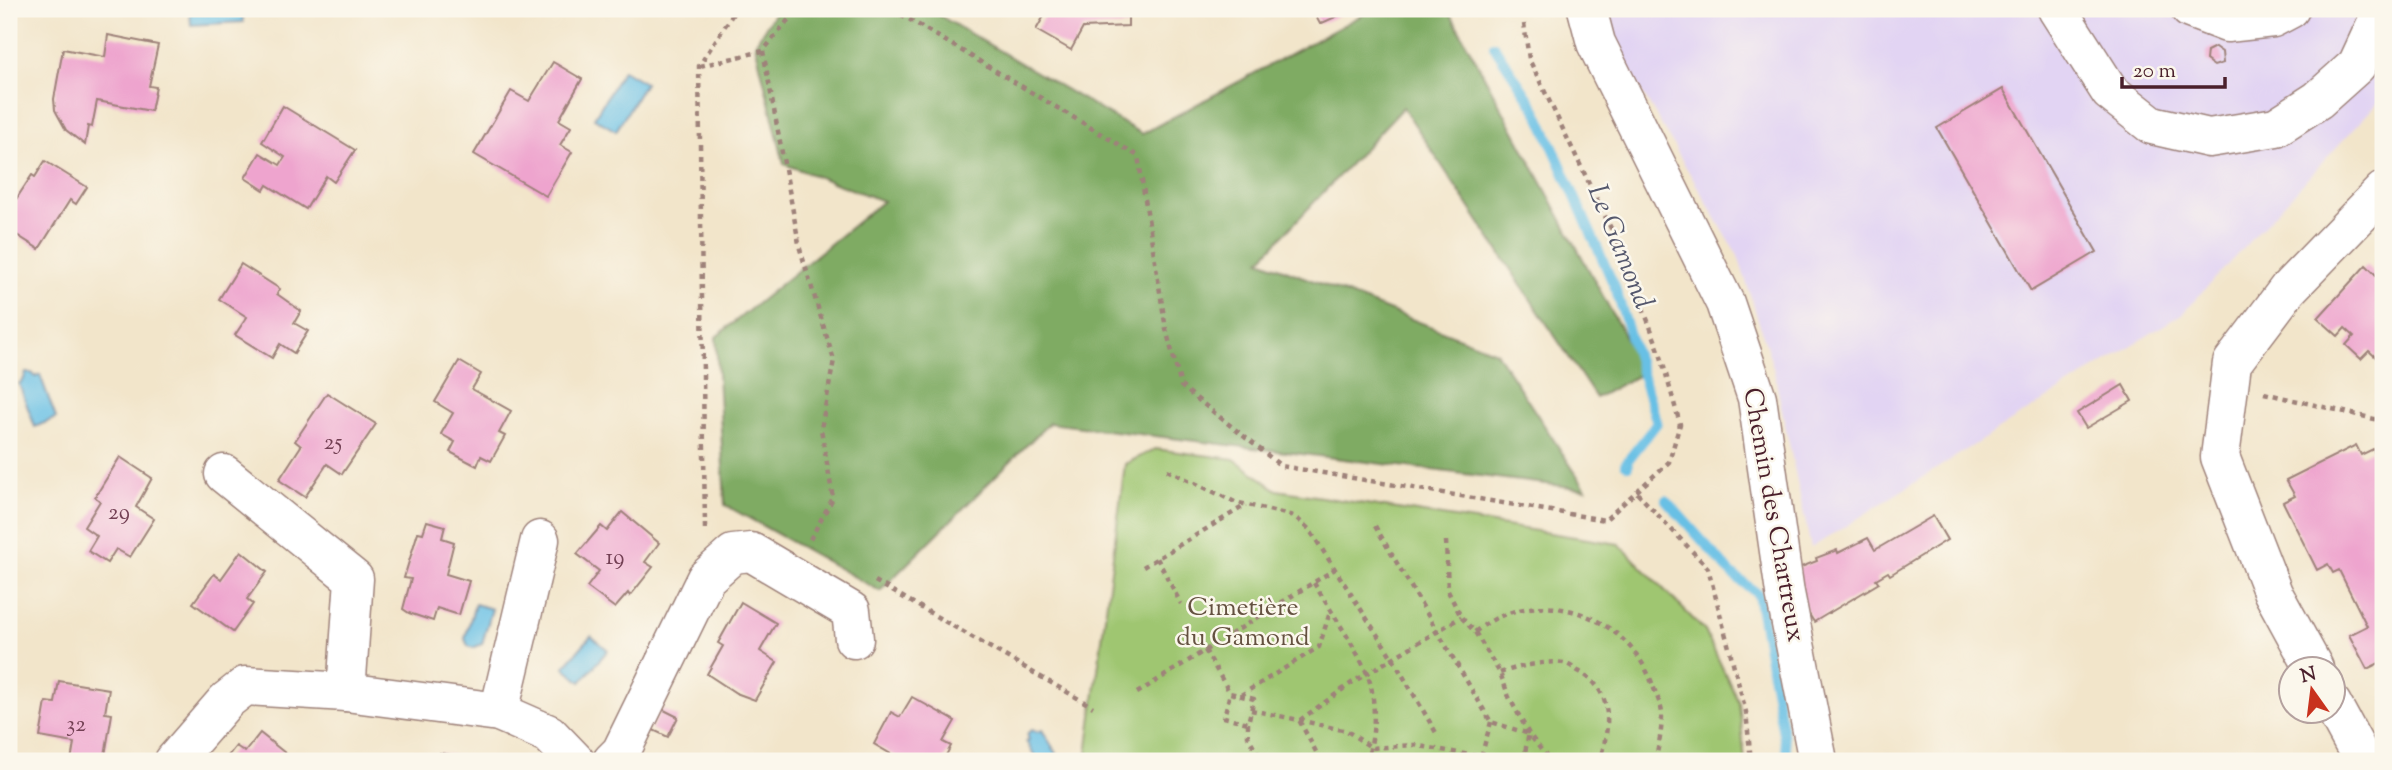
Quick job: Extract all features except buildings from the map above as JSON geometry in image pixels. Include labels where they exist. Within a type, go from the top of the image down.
[{"type":"street","name":"Chemin des Chartreux","points":[[1587,9],[1596,43],[1725,303],[1757,398],[1785,593],[1818,761]]},
{"type":"street","points":[[2057,9],[2110,92],[2152,125],[2209,138],[2276,127],[2318,100],[2357,65],[2383,9]]},
{"type":"street","points":[[2190,9],[2227,23],[2273,18],[2290,9]]},
{"type":"street","points":[[2306,654],[2273,593],[2220,457],[2232,363],[2288,289],[2383,191]]},
{"type":"street","points":[[225,474],[354,579],[346,692]]},
{"type":"street","points":[[499,712],[540,540]]},
{"type":"street","points":[[612,761],[621,752],[706,578],[733,554],[751,552],[851,611],[854,639]]},
{"type":"street","points":[[174,761],[226,701],[245,686],[346,692],[499,712],[549,734],[575,761]]},
{"type":"street","points":[[2344,724],[2363,761]]},
{"type":"path","points":[[706,578],[699,66],[736,9]]},
{"type":"path","points":[[699,66],[763,51],[797,9]]},
{"type":"path","points":[[892,9],[1138,156],[1166,329],[1181,386],[1281,467],[1605,520],[1637,494],[1669,462],[1680,424],[1660,353],[1620,247],[1529,59],[1524,24]]},
{"type":"path","points":[[763,51],[800,249],[834,360],[821,429],[833,498],[808,543]]},
{"type":"path","points":[[2230,385],[2383,421]]},
{"type":"path","points":[[1167,470],[1235,502],[1294,516],[1309,529],[1393,659],[1438,736]]},
{"type":"path","points":[[1637,494],[1708,568],[1746,712],[1751,761]]},
{"type":"path","points":[[1143,567],[1246,505]]},
{"type":"path","points":[[705,523],[718,522]]},
{"type":"path","points":[[1376,526],[1491,722],[1529,733]]},
{"type":"path","points":[[798,537],[820,550]]},
{"type":"path","points":[[1446,541],[1448,591],[1461,617],[1475,632],[1500,673],[1509,697],[1529,733],[1550,761]]},
{"type":"path","points":[[1157,558],[1181,604]]},
{"type":"path","points":[[1137,693],[1335,569]]},
{"type":"path","points":[[867,577],[1093,707]]},
{"type":"path","points":[[1314,583],[1367,674],[1373,709],[1372,748],[1366,761]]},
{"type":"path","points":[[1475,632],[1511,612],[1549,607],[1585,614],[1625,639],[1648,672],[1662,711],[1655,761]]},
{"type":"path","points":[[1240,696],[1319,647],[1330,612]]},
{"type":"path","points":[[1299,720],[1367,674],[1461,617]]},
{"type":"path","points":[[1205,650],[1230,693],[1254,699],[1248,736],[1262,761]]},
{"type":"path","points":[[1500,673],[1520,665],[1564,663],[1591,677],[1606,700],[1607,739],[1599,761]]},
{"type":"path","points":[[1230,693],[1224,717],[1248,723]]},
{"type":"path","points":[[1251,710],[1347,731],[1372,748],[1414,745],[1499,761]]},
{"type":"path","points":[[1299,720],[1321,761]]},
{"type":"path","points":[[1481,759],[1491,722]]},
{"type":"path","points":[[1523,761],[1529,733]]},
{"type":"shaded area","points":[[1606,9],[2383,9],[2383,97],[2183,313],[1811,548],[1773,367],[1738,256],[1613,42]]},
{"type":"green space","points":[[777,9],[928,9],[1142,134],[1373,9],[1448,9],[1644,372],[1596,398],[1403,107],[1260,260],[1496,352],[1586,489],[1049,423],[880,591],[725,505],[716,337],[883,201],[784,164],[755,44]]},
{"type":"green space","name":"Cimetière du Gamond","points":[[1155,449],[1234,459],[1277,490],[1619,544],[1705,631],[1739,703],[1745,761],[1086,761],[1125,464]]},
{"type":"water","points":[[190,9],[243,9],[243,22],[191,25]]},
{"type":"water","points":[[623,70],[645,83],[616,131],[594,118]]},
{"type":"water","points":[[26,373],[32,373],[36,377],[40,375],[56,418],[35,427],[19,384]]},
{"type":"water","points":[[475,604],[492,609],[482,644],[473,648],[468,646],[465,639]]},
{"type":"water","points":[[591,636],[608,650],[581,682],[564,667]]},
{"type":"water","points":[[1031,730],[1042,730],[1061,761],[1037,761],[1026,741],[1029,740],[1027,734]]},
{"type":"waterway","name":"Le Gamond","points":[[1494,46],[1537,111],[1616,290],[1657,423],[1625,464],[1628,466]]},
{"type":"waterway","name":"Le Gamond","points":[[1666,500],[1732,574],[1758,594],[1788,761]]}]
